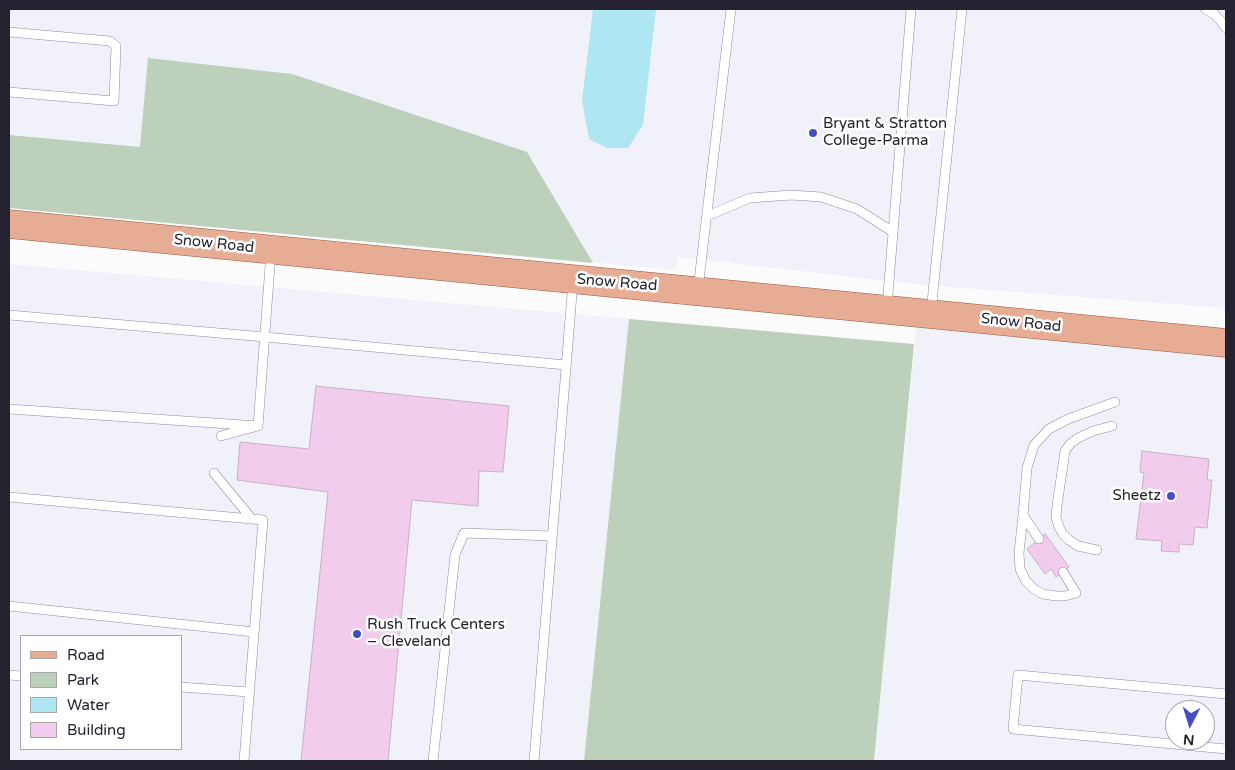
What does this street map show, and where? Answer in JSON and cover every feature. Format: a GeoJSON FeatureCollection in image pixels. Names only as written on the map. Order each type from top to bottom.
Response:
{"type":"FeatureCollection","features":[{"type":"Feature","properties":{"kind":"main road","name":"Snow Road"},"geometry":{"type":"LineString","coordinates":[[9,224],[1226,343]]}},
{"type":"Feature","properties":{"kind":"lane"},"geometry":{"type":"LineString","coordinates":[[698,291],[731,9]]}},
{"type":"Feature","properties":{"kind":"lane"},"geometry":{"type":"LineString","coordinates":[[886,310],[910,9]]}},
{"type":"Feature","properties":{"kind":"lane"},"geometry":{"type":"LineString","coordinates":[[931,314],[962,9]]}},
{"type":"Feature","properties":{"kind":"lane"},"geometry":{"type":"LineString","coordinates":[[1205,9],[1219,18],[1226,28]]}},
{"type":"Feature","properties":{"kind":"lane"},"geometry":{"type":"LineString","coordinates":[[9,32],[110,41],[116,46],[114,101],[9,92]]}},
{"type":"Feature","properties":{"kind":"lane"},"geometry":{"type":"LineString","coordinates":[[706,216],[750,198],[791,195],[821,197],[857,209],[893,232]]}},
{"type":"Feature","properties":{"kind":"lane"},"geometry":{"type":"LineString","coordinates":[[258,426],[272,250]]}},
{"type":"Feature","properties":{"kind":"lane"},"geometry":{"type":"LineString","coordinates":[[534,761],[574,279]]}},
{"type":"Feature","properties":{"kind":"lane"},"geometry":{"type":"LineString","coordinates":[[9,315],[566,365]]}},
{"type":"Feature","properties":{"kind":"lane"},"geometry":{"type":"LineString","coordinates":[[1062,572],[1076,593],[1065,596],[1043,594],[1026,581],[1020,569],[1019,553],[1027,468],[1034,445],[1049,429],[1068,419],[1115,402]]}},
{"type":"Feature","properties":{"kind":"lane"},"geometry":{"type":"LineString","coordinates":[[9,409],[258,426]]}},
{"type":"Feature","properties":{"kind":"lane"},"geometry":{"type":"LineString","coordinates":[[221,436],[258,426]]}},
{"type":"Feature","properties":{"kind":"lane"},"geometry":{"type":"LineString","coordinates":[[1097,550],[1078,546],[1063,534],[1056,518],[1057,506],[1065,451],[1078,438],[1093,431],[1112,426]]}},
{"type":"Feature","properties":{"kind":"lane"},"geometry":{"type":"LineString","coordinates":[[214,473],[251,518]]}},
{"type":"Feature","properties":{"kind":"lane"},"geometry":{"type":"LineString","coordinates":[[9,497],[263,520],[244,761]]}},
{"type":"Feature","properties":{"kind":"lane"},"geometry":{"type":"LineString","coordinates":[[1023,515],[1039,539]]}},
{"type":"Feature","properties":{"kind":"lane"},"geometry":{"type":"LineString","coordinates":[[433,761],[455,554],[464,533],[552,536]]}},
{"type":"Feature","properties":{"kind":"lane"},"geometry":{"type":"LineString","coordinates":[[9,606],[254,632]]}},
{"type":"Feature","properties":{"kind":"lane"},"geometry":{"type":"LineString","coordinates":[[1226,694],[1018,675],[1014,729],[1226,749]]}},
{"type":"Feature","properties":{"kind":"lane"},"geometry":{"type":"LineString","coordinates":[[182,687],[249,692]]}},
{"type":"Feature","properties":{"kind":"shaded area"},"geometry":{"type":"Polygon","coordinates":[[[9,9],[1226,9],[1226,308],[924,285],[678,257],[676,270],[9,208],[9,9]]]}},
{"type":"Feature","properties":{"kind":"shaded area"},"geometry":{"type":"Polygon","coordinates":[[[9,264],[629,319],[584,761],[9,761],[9,264]]]}},
{"type":"Feature","properties":{"kind":"shaded area"},"geometry":{"type":"Polygon","coordinates":[[[917,322],[1226,354],[1226,761],[874,761],[917,322]]]}},
{"type":"Feature","properties":{"kind":"green space"},"geometry":{"type":"Polygon","coordinates":[[[148,58],[292,74],[527,152],[593,263],[9,208],[9,135],[140,147],[148,58]]]}},
{"type":"Feature","properties":{"kind":"green space"},"geometry":{"type":"Polygon","coordinates":[[[629,319],[914,344],[874,761],[584,761],[629,319]]]}},
{"type":"Feature","properties":{"kind":"water"},"geometry":{"type":"Polygon","coordinates":[[[593,9],[656,9],[643,125],[628,148],[607,148],[589,139],[582,101],[593,9]]]}},
{"type":"Feature","properties":{"kind":"building","name":"Rush Truck Centers – Cleveland"},"geometry":{"type":"Polygon","coordinates":[[[316,386],[509,406],[503,472],[479,471],[478,506],[412,500],[388,761],[301,761],[328,492],[237,480],[240,442],[309,449],[316,386]]]}},
{"type":"Feature","properties":{"kind":"building"},"geometry":{"type":"Polygon","coordinates":[[[1142,451],[1209,459],[1207,480],[1212,480],[1207,528],[1195,527],[1193,545],[1179,544],[1179,552],[1161,551],[1162,541],[1136,539],[1144,473],[1140,472],[1142,451]]]}},
{"type":"Feature","properties":{"kind":"building"},"geometry":{"type":"Polygon","coordinates":[[[1045,534],[1069,567],[1056,577],[1051,569],[1045,574],[1027,549],[1045,534]]]}},
{"type":"Feature","properties":{"kind":"place","name":"Bryant & Stratton College-Parma"},"geometry":{"type":"Point","coordinates":[813,133]}},
{"type":"Feature","properties":{"kind":"place","name":"Sheetz"},"geometry":{"type":"Point","coordinates":[1171,496]}},
{"type":"Feature","properties":{"kind":"place","name":"Rush Truck Centers – Cleveland"},"geometry":{"type":"Point","coordinates":[357,634]}}]}
